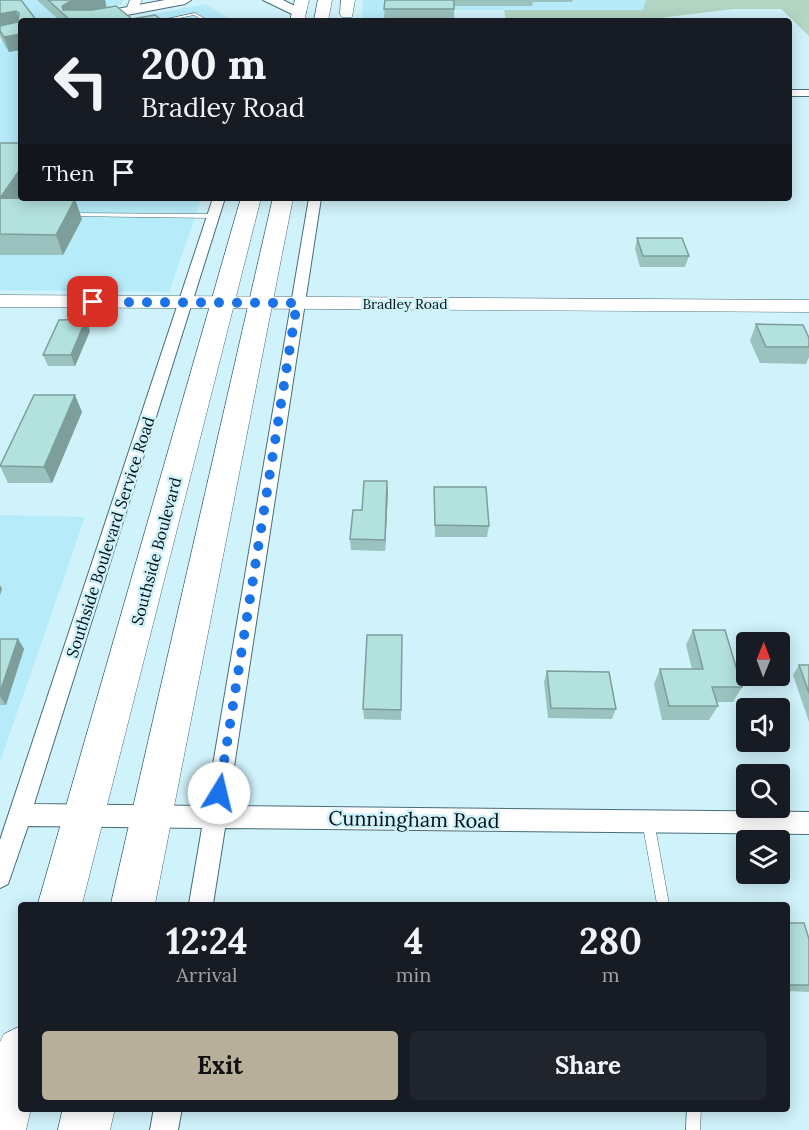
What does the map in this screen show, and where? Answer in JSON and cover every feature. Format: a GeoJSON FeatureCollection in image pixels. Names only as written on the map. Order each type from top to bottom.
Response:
{"type":"FeatureCollection","features":[{"type":"Feature","properties":{"kind":"highway"},"geometry":{"type":"LineString","coordinates":[[323,12],[335,0]]}},
{"type":"Feature","properties":{"kind":"highway"},"geometry":{"type":"LineString","coordinates":[[273,1],[279,9],[277,18]]}},
{"type":"Feature","properties":{"kind":"highway","name":"Southside Boulevard"},"geometry":{"type":"LineString","coordinates":[[61,902],[85,814],[205,302],[250,201]]}},
{"type":"Feature","properties":{"kind":"highway"},"geometry":{"type":"LineString","coordinates":[[133,902],[283,201]]}},
{"type":"Feature","properties":{"kind":"highway"},"geometry":{"type":"LineString","coordinates":[[0,1129],[18,1062]]}},
{"type":"Feature","properties":{"kind":"highway"},"geometry":{"type":"LineString","coordinates":[[84,1130],[88,1112]]}},
{"type":"Feature","properties":{"kind":"main road"},"geometry":{"type":"LineString","coordinates":[[85,18],[134,5],[185,0]]}},
{"type":"Feature","properties":{"kind":"main road"},"geometry":{"type":"LineString","coordinates":[[273,1],[299,11]]}},
{"type":"Feature","properties":{"kind":"street"},"geometry":{"type":"LineString","coordinates":[[792,93],[809,93]]}},
{"type":"Feature","properties":{"kind":"street","name":"Southside Boulevard Service Road"},"geometry":{"type":"LineString","coordinates":[[0,876],[205,302],[213,216],[218,201]]}},
{"type":"Feature","properties":{"kind":"street"},"geometry":{"type":"LineString","coordinates":[[201,902],[314,201]]}},
{"type":"Feature","properties":{"kind":"street","name":"Bradley Road"},"geometry":{"type":"LineString","coordinates":[[0,301],[809,306]]}},
{"type":"Feature","properties":{"kind":"street","name":"Cunningham Road"},"geometry":{"type":"LineString","coordinates":[[20,815],[809,823]]}},
{"type":"Feature","properties":{"kind":"street"},"geometry":{"type":"LineString","coordinates":[[164,1130],[167,1112]]}},
{"type":"Feature","properties":{"kind":"lane"},"geometry":{"type":"LineString","coordinates":[[178,18],[195,14],[202,18]]}},
{"type":"Feature","properties":{"kind":"lane"},"geometry":{"type":"LineString","coordinates":[[108,215],[115,201]]}},
{"type":"Feature","properties":{"kind":"lane"},"geometry":{"type":"LineString","coordinates":[[63,215],[213,216]]}},
{"type":"Feature","properties":{"kind":"lane"},"geometry":{"type":"LineString","coordinates":[[648,821],[663,902]]}},
{"type":"Feature","properties":{"kind":"lane"},"geometry":{"type":"LineString","coordinates":[[693,1130],[694,1112]]}},
{"type":"Feature","properties":{"kind":"shaded area"},"geometry":{"type":"Polygon","coordinates":[[[0,0],[123,0],[121,5],[50,18],[18,18],[0,0]]]}},
{"type":"Feature","properties":{"kind":"shaded area"},"geometry":{"type":"Polygon","coordinates":[[[363,0],[646,0],[644,10],[454,10],[455,18],[362,18],[363,0]]]}},
{"type":"Feature","properties":{"kind":"shaded area"},"geometry":{"type":"Polygon","coordinates":[[[206,4],[228,18],[133,18],[206,4]]]}},
{"type":"Feature","properties":{"kind":"shaded area"},"geometry":{"type":"Polygon","coordinates":[[[18,40],[18,201],[201,201],[169,292],[0,290],[0,43],[18,40]]]}},
{"type":"Feature","properties":{"kind":"shaded area"},"geometry":{"type":"Polygon","coordinates":[[[0,515],[85,517],[0,762],[0,515]]]}},
{"type":"Feature","properties":{"kind":"green space"},"geometry":{"type":"Polygon","coordinates":[[[646,0],[809,0],[809,36],[781,9],[733,9],[660,18],[505,18],[504,10],[643,10],[646,0]]]}},
{"type":"Feature","properties":{"kind":"building"},"geometry":{"type":"Polygon","coordinates":[[[0,0],[21,0],[35,18],[18,18],[19,13],[16,11],[0,14],[0,0]]]}},
{"type":"Feature","properties":{"kind":"building"},"geometry":{"type":"Polygon","coordinates":[[[48,0],[79,0],[62,6],[63,10],[92,10],[116,6],[131,18],[68,18],[48,0]]]}},
{"type":"Feature","properties":{"kind":"building"},"geometry":{"type":"Polygon","coordinates":[[[385,0],[454,0],[454,9],[384,9],[385,0]]]}},
{"type":"Feature","properties":{"kind":"building"},"geometry":{"type":"Polygon","coordinates":[[[155,15],[159,18],[138,18],[155,15]]]}},
{"type":"Feature","properties":{"kind":"building"},"geometry":{"type":"Polygon","coordinates":[[[18,22],[18,35],[4,37],[0,26],[18,22]]]}},
{"type":"Feature","properties":{"kind":"building"},"geometry":{"type":"Polygon","coordinates":[[[0,143],[18,143],[18,172],[0,198],[0,143]]]}},
{"type":"Feature","properties":{"kind":"building"},"geometry":{"type":"Polygon","coordinates":[[[0,198],[18,198],[18,201],[74,201],[56,235],[0,234],[0,198]]]}},
{"type":"Feature","properties":{"kind":"building"},"geometry":{"type":"Polygon","coordinates":[[[637,238],[682,238],[689,256],[643,256],[637,238]]]}},
{"type":"Feature","properties":{"kind":"building"},"geometry":{"type":"Polygon","coordinates":[[[86,319],[71,355],[43,355],[59,320],[86,319]]]}},
{"type":"Feature","properties":{"kind":"building"},"geometry":{"type":"Polygon","coordinates":[[[756,324],[803,325],[809,338],[809,347],[766,347],[756,324]]]}},
{"type":"Feature","properties":{"kind":"building"},"geometry":{"type":"Polygon","coordinates":[[[34,395],[75,395],[44,467],[0,466],[34,395]]]}},
{"type":"Feature","properties":{"kind":"building"},"geometry":{"type":"Polygon","coordinates":[[[364,481],[387,481],[385,540],[350,539],[353,510],[362,510],[364,481]]]}},
{"type":"Feature","properties":{"kind":"building"},"geometry":{"type":"Polygon","coordinates":[[[434,487],[486,487],[489,526],[435,525],[434,487]]]}},
{"type":"Feature","properties":{"kind":"building"},"geometry":{"type":"Polygon","coordinates":[[[693,630],[725,630],[736,667],[736,686],[742,687],[712,687],[718,706],[669,706],[660,669],[703,669],[693,630]]]}},
{"type":"Feature","properties":{"kind":"building"},"geometry":{"type":"Polygon","coordinates":[[[367,635],[402,635],[401,710],[363,709],[367,635]]]}},
{"type":"Feature","properties":{"kind":"building"},"geometry":{"type":"Polygon","coordinates":[[[0,639],[18,639],[0,692],[0,639]]]}},
{"type":"Feature","properties":{"kind":"building"},"geometry":{"type":"Polygon","coordinates":[[[799,665],[809,665],[809,693],[799,665]]]}},
{"type":"Feature","properties":{"kind":"building"},"geometry":{"type":"Polygon","coordinates":[[[547,671],[609,672],[616,709],[551,708],[547,671]]]}},
{"type":"Feature","properties":{"kind":"building"},"geometry":{"type":"Polygon","coordinates":[[[790,923],[804,923],[809,939],[809,985],[790,985],[790,923]]]}},
{"type":"Feature","properties":{"kind":"route"},"geometry":{"type":"LineString","coordinates":[[93,302],[297,303],[219,793]]}}]}
